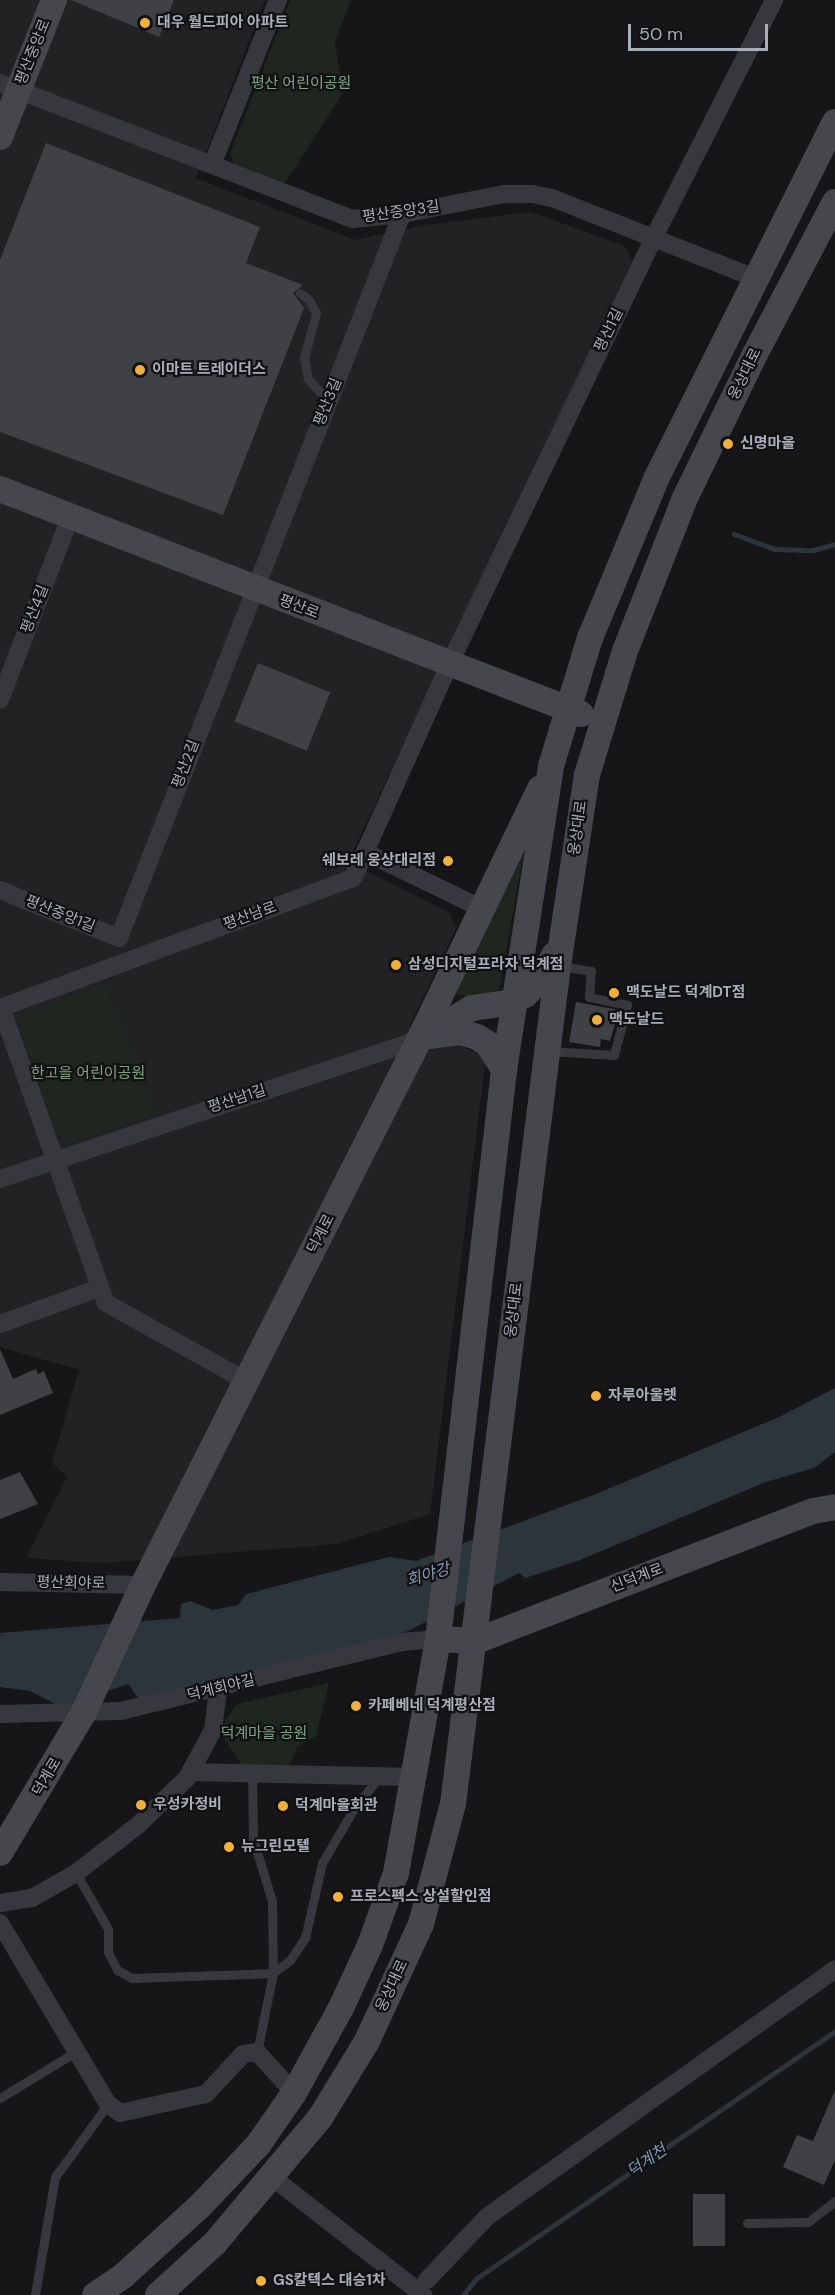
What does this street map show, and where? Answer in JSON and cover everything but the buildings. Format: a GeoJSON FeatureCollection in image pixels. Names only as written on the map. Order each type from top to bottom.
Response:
{"type":"FeatureCollection","features":[{"type":"Feature","properties":{"kind":"main road","name":"평산중앙로"},"geometry":{"type":"LineString","coordinates":[[0,137],[9,87],[54,0]]}},
{"type":"Feature","properties":{"kind":"main road"},"geometry":{"type":"LineString","coordinates":[[95,2295],[123,2276],[201,2205],[258,2145],[294,2093],[370,1946],[396,1873],[439,1630],[504,1070],[551,766],[566,709],[590,638],[657,477],[835,122]]}},
{"type":"Feature","properties":{"kind":"main road","name":"웅상대로"},"geometry":{"type":"LineString","coordinates":[[163,2294],[215,2243],[320,2118],[367,2041],[421,1924],[453,1804],[476,1641],[491,1502],[562,936],[581,804],[600,721],[685,498],[754,356],[835,202]]}},
{"type":"Feature","properties":{"kind":"main road","name":"평산로"},"geometry":{"type":"LineString","coordinates":[[0,489],[253,590],[600,721]]}},
{"type":"Feature","properties":{"kind":"main road","name":"덕계로"},"geometry":{"type":"LineString","coordinates":[[0,1853],[87,1706],[140,1591],[419,1040],[551,766]]}},
{"type":"Feature","properties":{"kind":"main road"},"geometry":{"type":"LineString","coordinates":[[419,1040],[472,1008],[513,1001],[532,991],[543,977],[562,936]]}},
{"type":"Feature","properties":{"kind":"main road"},"geometry":{"type":"LineString","coordinates":[[419,1040],[442,1032],[460,1032],[477,1037],[488,1044],[504,1070]]}},
{"type":"Feature","properties":{"kind":"main road","name":"신덕계로"},"geometry":{"type":"LineString","coordinates":[[439,1630],[476,1641],[813,1511],[835,1507]]}},
{"type":"Feature","properties":{"kind":"street"},"geometry":{"type":"LineString","coordinates":[[212,165],[278,0]]}},
{"type":"Feature","properties":{"kind":"street","name":"평산1길"},"geometry":{"type":"LineString","coordinates":[[365,852],[450,663],[654,237],[774,0]]}},
{"type":"Feature","properties":{"kind":"street","name":"평산중앙3길"},"geometry":{"type":"LineString","coordinates":[[9,87],[353,219],[402,214],[504,194],[532,194],[654,237],[755,278]]}},
{"type":"Feature","properties":{"kind":"street","name":"평산3길"},"geometry":{"type":"LineString","coordinates":[[253,590],[402,214]]}},
{"type":"Feature","properties":{"kind":"street","name":"평산4길"},"geometry":{"type":"LineString","coordinates":[[0,700],[70,518]]}},
{"type":"Feature","properties":{"kind":"street","name":"평산2길"},"geometry":{"type":"LineString","coordinates":[[119,938],[253,590]]}},
{"type":"Feature","properties":{"kind":"street"},"geometry":{"type":"LineString","coordinates":[[365,852],[481,908]]}},
{"type":"Feature","properties":{"kind":"street","name":"평산남로"},"geometry":{"type":"LineString","coordinates":[[1,1008],[353,878],[365,852]]}},
{"type":"Feature","properties":{"kind":"street","name":"평산중앙1길"},"geometry":{"type":"LineString","coordinates":[[0,890],[119,938]]}},
{"type":"Feature","properties":{"kind":"street"},"geometry":{"type":"LineString","coordinates":[[119,938],[128,961]]}},
{"type":"Feature","properties":{"kind":"street"},"geometry":{"type":"LineString","coordinates":[[1,1008],[106,1303],[246,1381]]}},
{"type":"Feature","properties":{"kind":"street","name":"평산남1길"},"geometry":{"type":"LineString","coordinates":[[0,1179],[54,1159],[419,1040]]}},
{"type":"Feature","properties":{"kind":"street"},"geometry":{"type":"LineString","coordinates":[[0,1324],[99,1288]]}},
{"type":"Feature","properties":{"kind":"street","name":"평산회야로"},"geometry":{"type":"LineString","coordinates":[[0,1582],[140,1591]]}},
{"type":"Feature","properties":{"kind":"street","name":"덕계회야길"},"geometry":{"type":"LineString","coordinates":[[0,1714],[87,1706],[121,1711],[218,1689],[402,1642],[439,1630]]}},
{"type":"Feature","properties":{"kind":"street"},"geometry":{"type":"LineString","coordinates":[[0,1903],[32,1898],[76,1873],[138,1825],[191,1772],[213,1730],[218,1689]]}},
{"type":"Feature","properties":{"kind":"street"},"geometry":{"type":"LineString","coordinates":[[191,1772],[413,1777]]}},
{"type":"Feature","properties":{"kind":"street"},"geometry":{"type":"LineString","coordinates":[[0,1923],[108,2104],[120,2113],[206,2094],[243,2054],[257,2052],[294,2093]]}},
{"type":"Feature","properties":{"kind":"street"},"geometry":{"type":"LineString","coordinates":[[272,2177],[404,2279],[425,2288],[488,2216],[835,1969]]}},
{"type":"Feature","properties":{"kind":"lane"},"geometry":{"type":"LineString","coordinates":[[300,293],[309,300],[316,313],[304,358],[306,374],[312,386],[330,396]]}},
{"type":"Feature","properties":{"kind":"lane"},"geometry":{"type":"LineString","coordinates":[[548,1051],[614,1055],[627,1005],[589,997],[591,970],[558,966]]}},
{"type":"Feature","properties":{"kind":"lane"},"geometry":{"type":"LineString","coordinates":[[252,1773],[253,1839],[272,1901],[273,1972],[257,2052]]}},
{"type":"Feature","properties":{"kind":"lane"},"geometry":{"type":"LineString","coordinates":[[76,1873],[108,1929],[108,1953],[117,1970],[132,1978],[273,1972],[290,1960],[305,1938],[322,1863],[356,1805],[380,1776]]}},
{"type":"Feature","properties":{"kind":"lane"},"geometry":{"type":"LineString","coordinates":[[0,2098],[77,2051]]}},
{"type":"Feature","properties":{"kind":"lane"},"geometry":{"type":"LineString","coordinates":[[35,2295],[55,2177],[108,2104]]}},
{"type":"Feature","properties":{"kind":"lane"},"geometry":{"type":"LineString","coordinates":[[747,2223],[808,2222],[835,2201]]}},
{"type":"Feature","properties":{"kind":"shaded area"},"geometry":{"type":"Polygon","coordinates":[[[0,0],[265,0],[196,178],[355,240],[424,225],[531,212],[625,246],[632,261],[348,862],[450,913],[456,929],[410,1025],[480,1054],[485,1064],[430,1514],[337,1544],[104,1563],[26,1558],[67,1477],[52,1463],[79,1370],[0,1347],[0,0]]]}},
{"type":"Feature","properties":{"kind":"green space","name":"평산 어린이공원"},"geometry":{"type":"Polygon","coordinates":[[[290,0],[351,0],[335,42],[343,93],[285,183],[235,165],[230,154],[290,0]]]}},
{"type":"Feature","properties":{"kind":"green space"},"geometry":{"type":"Polygon","coordinates":[[[527,833],[499,992],[471,998],[449,992],[527,833]]]}},
{"type":"Feature","properties":{"kind":"green space","name":"한고을 어린이공원"},"geometry":{"type":"Polygon","coordinates":[[[107,984],[155,1113],[72,1144],[57,1134],[20,1030],[21,1016],[107,984]]]}},
{"type":"Feature","properties":{"kind":"green space","name":"덕계마을 공원"},"geometry":{"type":"Polygon","coordinates":[[[329,1683],[316,1736],[297,1747],[284,1779],[249,1777],[219,1730],[237,1704],[329,1683]]]}},
{"type":"Feature","properties":{"kind":"water","name":"회야강"},"geometry":{"type":"Polygon","coordinates":[[[835,1388],[835,1452],[814,1468],[766,1482],[580,1560],[525,1578],[519,1573],[408,1631],[140,1700],[128,1684],[61,1707],[30,1691],[0,1687],[0,1633],[180,1618],[181,1604],[190,1601],[213,1610],[238,1605],[246,1594],[389,1557],[416,1561],[596,1494],[779,1417],[835,1388]]]}},
{"type":"Feature","properties":{"kind":"waterway"},"geometry":{"type":"LineString","coordinates":[[734,534],[775,549],[813,550],[835,544]]}},
{"type":"Feature","properties":{"kind":"waterway","name":"덕계천"},"geometry":{"type":"LineString","coordinates":[[463,2295],[477,2278],[835,2031]]}},
{"type":"Feature","properties":{"kind":"place","name":"대우 월드피아 아파트"},"geometry":{"type":"Point","coordinates":[145,23]}},
{"type":"Feature","properties":{"kind":"place","name":"이마트 트레이더스"},"geometry":{"type":"Point","coordinates":[140,370]}},
{"type":"Feature","properties":{"kind":"place","name":"신명마을"},"geometry":{"type":"Point","coordinates":[728,444]}},
{"type":"Feature","properties":{"kind":"place","name":"쉐보레 웅상대리점"},"geometry":{"type":"Point","coordinates":[448,861]}},
{"type":"Feature","properties":{"kind":"place","name":"삼성디지털프라자 덕계점"},"geometry":{"type":"Point","coordinates":[396,965]}},
{"type":"Feature","properties":{"kind":"place","name":"맥도날드 덕계DT점"},"geometry":{"type":"Point","coordinates":[614,993]}},
{"type":"Feature","properties":{"kind":"place","name":"맥도날드"},"geometry":{"type":"Point","coordinates":[597,1020]}},
{"type":"Feature","properties":{"kind":"place","name":"자루아울렛"},"geometry":{"type":"Point","coordinates":[596,1396]}},
{"type":"Feature","properties":{"kind":"place","name":"카페베네 덕계평산점"},"geometry":{"type":"Point","coordinates":[356,1706]}},
{"type":"Feature","properties":{"kind":"place","name":"우성카정비"},"geometry":{"type":"Point","coordinates":[141,1805]}},
{"type":"Feature","properties":{"kind":"place","name":"덕계마을회관"},"geometry":{"type":"Point","coordinates":[283,1806]}},
{"type":"Feature","properties":{"kind":"place","name":"뉴그린모텔"},"geometry":{"type":"Point","coordinates":[229,1847]}},
{"type":"Feature","properties":{"kind":"place","name":"프로스펙스 상설할인점"},"geometry":{"type":"Point","coordinates":[338,1897]}},
{"type":"Feature","properties":{"kind":"place","name":"GS칼텍스 대승1차"},"geometry":{"type":"Point","coordinates":[261,2281]}}]}
